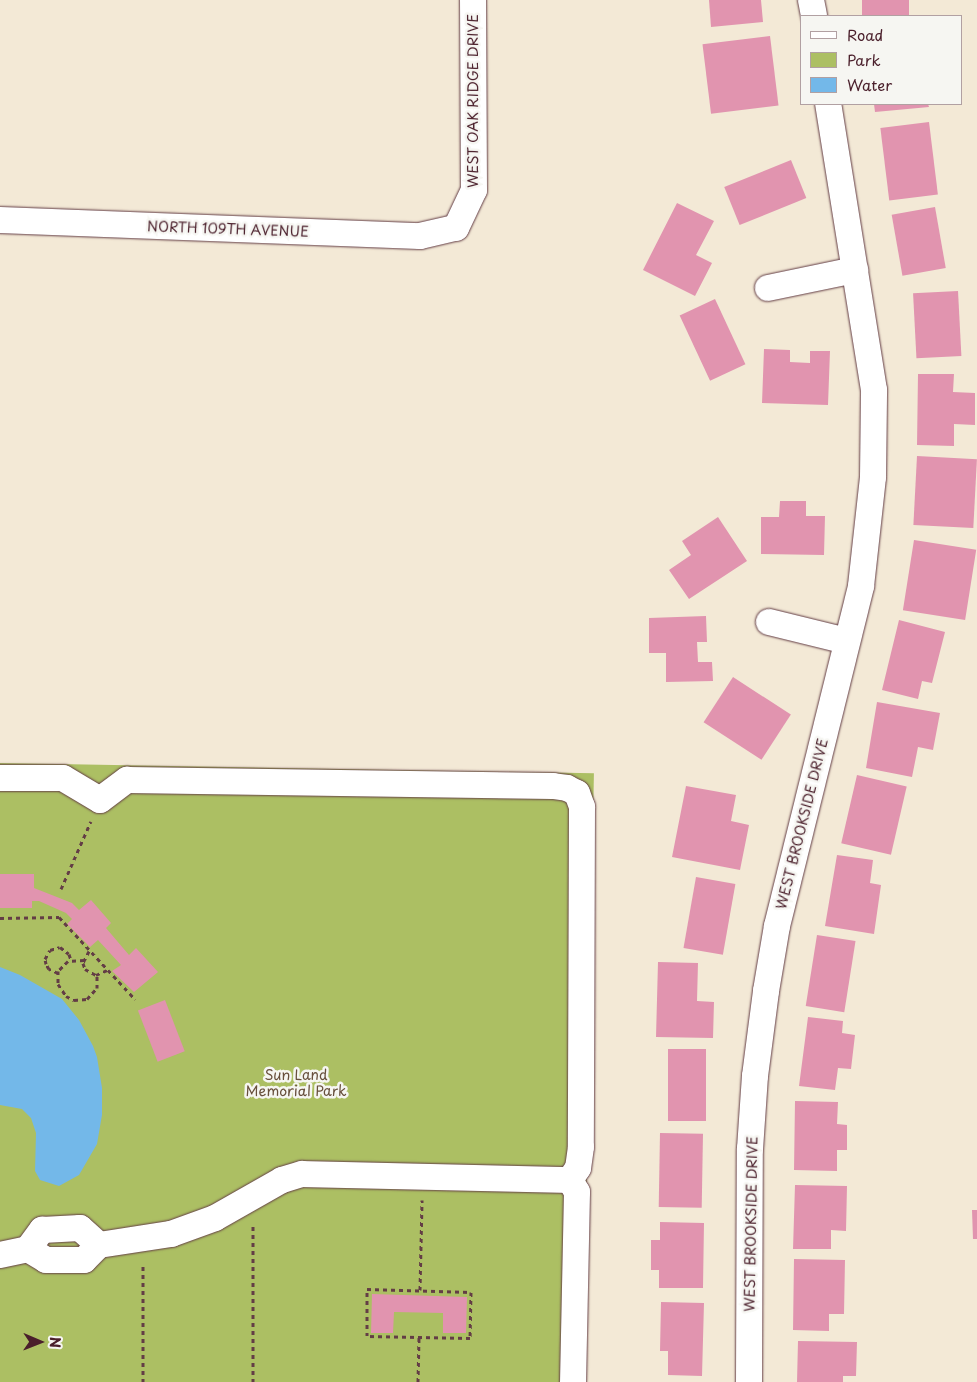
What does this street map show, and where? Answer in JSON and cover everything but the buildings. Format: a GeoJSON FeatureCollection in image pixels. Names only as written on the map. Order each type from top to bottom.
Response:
{"type":"FeatureCollection","features":[{"type":"Feature","properties":{"kind":"street","name":"WEST OAK RIDGE DRIVE"},"geometry":{"type":"LineString","coordinates":[[456,228],[474,190],[473,0]]}},
{"type":"Feature","properties":{"kind":"street"},"geometry":{"type":"LineString","coordinates":[[811,0],[814,15]]}},
{"type":"Feature","properties":{"kind":"street","name":"WEST BROOKSIDE DRIVE"},"geometry":{"type":"LineString","coordinates":[[749,1382],[750,1148],[766,991],[777,926],[861,586],[873,477],[874,390],[828,105]]}},
{"type":"Feature","properties":{"kind":"street","name":"NORTH 109TH AVENUE"},"geometry":{"type":"LineString","coordinates":[[0,220],[420,236],[456,228]]}},
{"type":"Feature","properties":{"kind":"street"},"geometry":{"type":"LineString","coordinates":[[768,288],[855,270]]}},
{"type":"Feature","properties":{"kind":"street"},"geometry":{"type":"LineString","coordinates":[[769,622],[847,641]]}},
{"type":"Feature","properties":{"kind":"street"},"geometry":{"type":"LineString","coordinates":[[0,778],[63,778],[100,800],[127,780],[552,786],[567,788],[577,793],[582,807],[581,1147],[578,1168],[570,1180]]}},
{"type":"Feature","properties":{"kind":"street"},"geometry":{"type":"LineString","coordinates":[[0,1255],[28,1249],[42,1230],[80,1228],[99,1244],[143,1240],[171,1234],[216,1218],[282,1180],[302,1174],[570,1180]]}},
{"type":"Feature","properties":{"kind":"street"},"geometry":{"type":"LineString","coordinates":[[570,1180],[577,1192],[573,1382]]}},
{"type":"Feature","properties":{"kind":"path"},"geometry":{"type":"LineString","coordinates":[[61,889],[100,800]]}},
{"type":"Feature","properties":{"kind":"path"},"geometry":{"type":"LineString","coordinates":[[0,918],[59,917],[135,999]]}},
{"type":"Feature","properties":{"kind":"path"},"geometry":{"type":"LineString","coordinates":[[58,973],[48,969],[46,964],[45,959],[50,950],[60,947],[69,954],[71,960]]}},
{"type":"Feature","properties":{"kind":"path"},"geometry":{"type":"LineString","coordinates":[[89,951],[84,960],[84,969],[98,975],[107,970]]}},
{"type":"Feature","properties":{"kind":"path"},"geometry":{"type":"LineString","coordinates":[[84,960],[71,960],[62,965],[58,973],[58,984],[66,996],[74,1000],[88,1000],[97,988],[98,975]]}},
{"type":"Feature","properties":{"kind":"path"},"geometry":{"type":"LineString","coordinates":[[420,1290],[423,1176]]}},
{"type":"Feature","properties":{"kind":"path"},"geometry":{"type":"LineString","coordinates":[[250,1198],[254,1225],[253,1382]]}},
{"type":"Feature","properties":{"kind":"path"},"geometry":{"type":"LineString","coordinates":[[143,1240],[143,1382]]}},
{"type":"Feature","properties":{"kind":"path"},"geometry":{"type":"LineString","coordinates":[[368,1289],[471,1292],[470,1338],[419,1337],[367,1336],[368,1289]]}},
{"type":"Feature","properties":{"kind":"path"},"geometry":{"type":"LineString","coordinates":[[418,1382],[419,1337]]}},
{"type":"Feature","properties":{"kind":"green space","name":"Sun Land Memorial Park"},"geometry":{"type":"Polygon","coordinates":[[[0,763],[594,773],[583,1382],[0,1382],[0,763]]]}},
{"type":"Feature","properties":{"kind":"water"},"geometry":{"type":"Polygon","coordinates":[[[0,967],[20,975],[62,999],[79,1020],[97,1057],[102,1088],[102,1115],[97,1144],[79,1175],[59,1186],[40,1180],[35,1171],[36,1133],[31,1118],[22,1109],[0,1105],[0,967]]]}}]}
